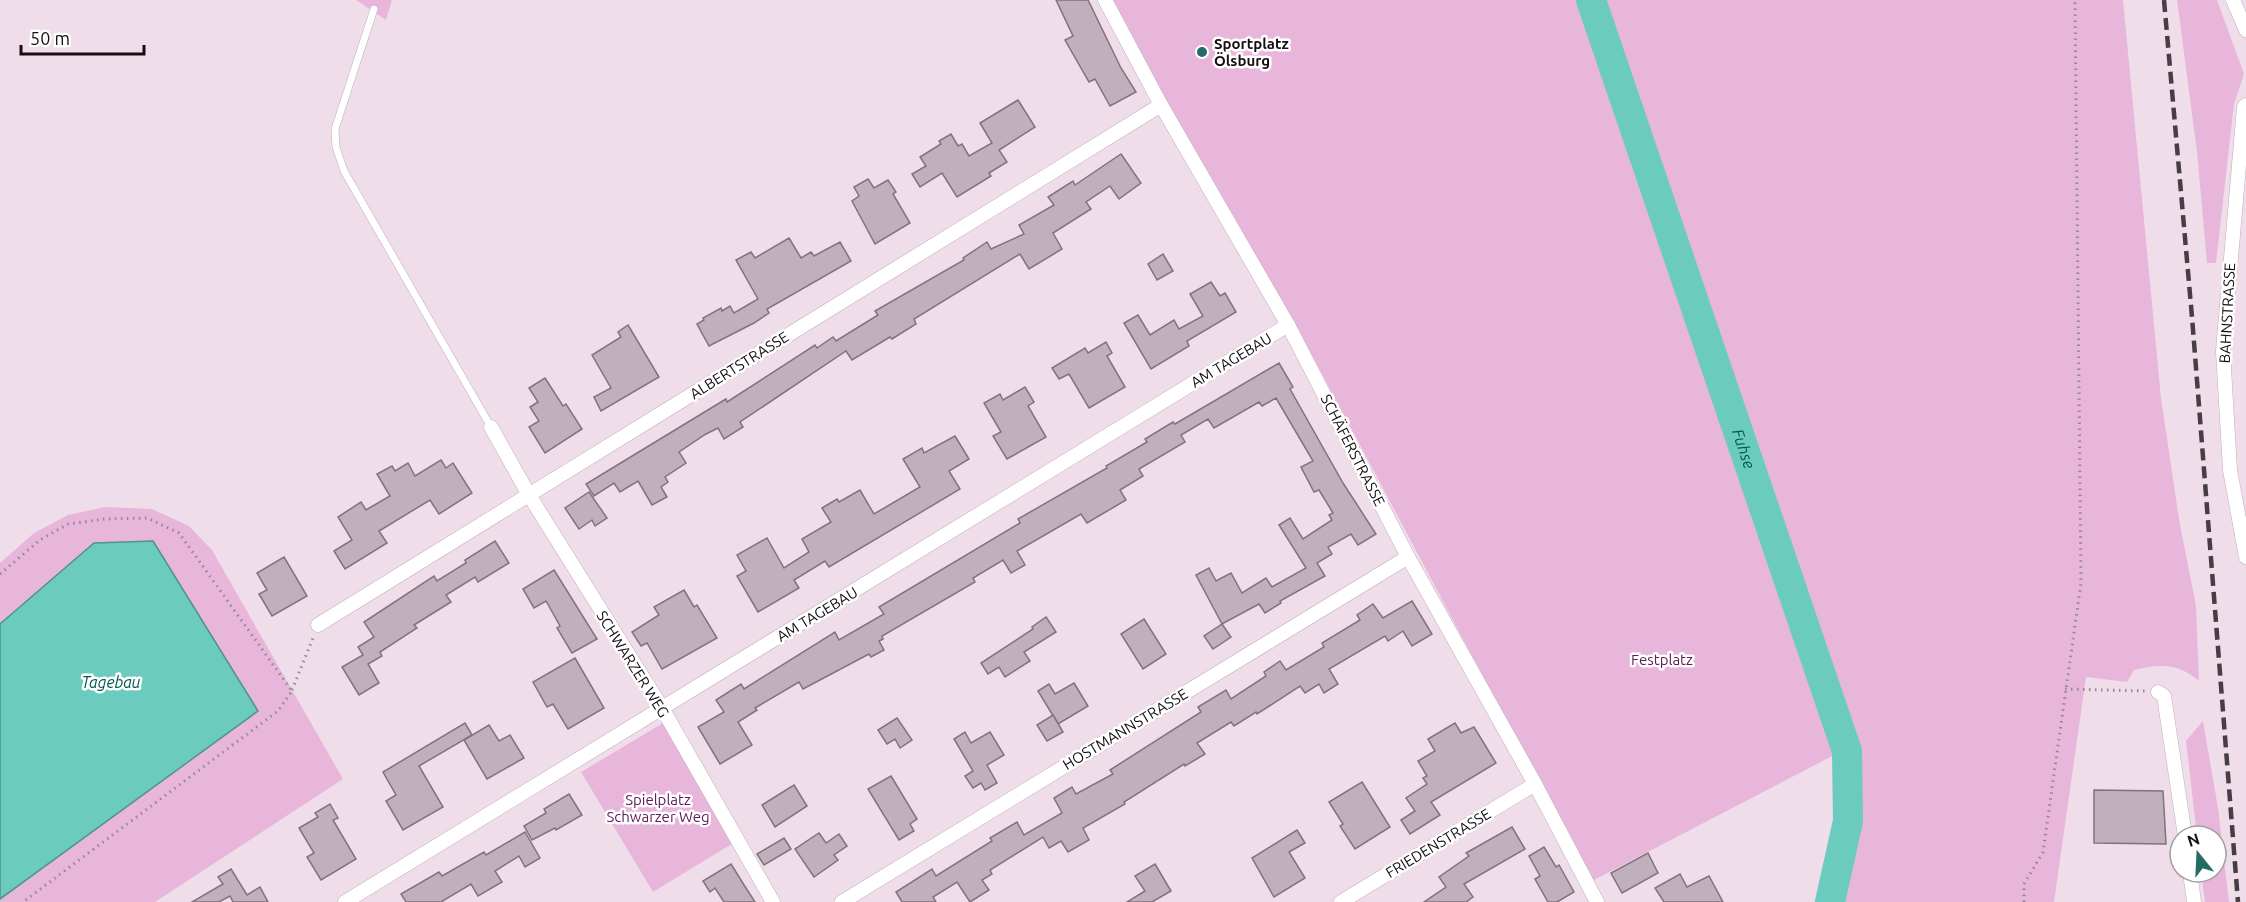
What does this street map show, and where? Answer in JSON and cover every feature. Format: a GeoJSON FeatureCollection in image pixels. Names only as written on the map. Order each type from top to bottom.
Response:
{"type":"FeatureCollection","features":[{"type":"Feature","properties":{"kind":"street","name":"SCHÄFERSTRASSE"},"geometry":{"type":"LineString","coordinates":[[1105,0],[1161,105],[1288,325],[1408,557],[1535,784],[1597,902]]}},
{"type":"Feature","properties":{"kind":"street"},"geometry":{"type":"LineString","coordinates":[[2233,0],[2246,30]]}},
{"type":"Feature","properties":{"kind":"street","name":"ALBERTSTRASSE"},"geometry":{"type":"LineString","coordinates":[[318,625],[1161,105]]}},
{"type":"Feature","properties":{"kind":"street","name":"BAHNSTRASSE"},"geometry":{"type":"LineString","coordinates":[[2246,105],[2244,107],[2223,351],[2230,470],[2246,557]]}},
{"type":"Feature","properties":{"kind":"street","name":"AM TAGEBAU"},"geometry":{"type":"LineString","coordinates":[[345,902],[1288,325]]}},
{"type":"Feature","properties":{"kind":"street","name":"SCHWARZER WEG"},"geometry":{"type":"LineString","coordinates":[[491,427],[529,495],[662,708],[773,902]]}},
{"type":"Feature","properties":{"kind":"street","name":"HOSTMANNSTRASSE"},"geometry":{"type":"LineString","coordinates":[[842,902],[1408,557]]}},
{"type":"Feature","properties":{"kind":"street"},"geometry":{"type":"LineString","coordinates":[[2158,692],[2164,696],[2182,824]]}},
{"type":"Feature","properties":{"kind":"street","name":"FRIEDENSTRASSE"},"geometry":{"type":"LineString","coordinates":[[1341,902],[1535,784]]}},
{"type":"Feature","properties":{"kind":"street"},"geometry":{"type":"LineString","coordinates":[[2192,884],[2194,902]]}},
{"type":"Feature","properties":{"kind":"lane"},"geometry":{"type":"LineString","coordinates":[[374,9],[335,129],[336,147],[344,171],[491,427]]}},
{"type":"Feature","properties":{"kind":"path"},"geometry":{"type":"LineString","coordinates":[[2024,902],[2024,884],[2027,876],[2043,852],[2081,583],[2074,0]]}},
{"type":"Feature","properties":{"kind":"path"},"geometry":{"type":"LineString","coordinates":[[0,574],[40,540],[68,524],[105,519],[147,518],[180,533],[292,691]]}},
{"type":"Feature","properties":{"kind":"path"},"geometry":{"type":"LineString","coordinates":[[22,902],[278,711],[292,691],[318,625]]}},
{"type":"Feature","properties":{"kind":"path"},"geometry":{"type":"LineString","coordinates":[[2065,689],[2158,692]]}},
{"type":"Feature","properties":{"kind":"green space"},"geometry":{"type":"Polygon","coordinates":[[[356,0],[392,0],[386,20],[356,0]]]}},
{"type":"Feature","properties":{"kind":"green space","name":"Festplatz"},"geometry":{"type":"Polygon","coordinates":[[[1111,0],[2123,0],[2161,398],[2179,519],[2196,606],[2199,681],[2183,671],[2168,666],[2134,670],[2127,682],[2086,677],[2054,902],[1823,902],[1841,817],[1840,752],[1594,880],[1294,321],[1165,104],[1111,0]]]}},
{"type":"Feature","properties":{"kind":"green space"},"geometry":{"type":"Polygon","coordinates":[[[2177,0],[2217,0],[2244,74],[2234,104],[2216,263],[2207,263],[2197,152],[2177,0]]]}},
{"type":"Feature","properties":{"kind":"green space"},"geometry":{"type":"Polygon","coordinates":[[[105,507],[152,509],[189,526],[212,550],[343,779],[155,902],[0,902],[0,899],[257,711],[94,543],[0,624],[0,563],[34,533],[68,515],[105,507]]]}},
{"type":"Feature","properties":{"kind":"green space"},"geometry":{"type":"Polygon","coordinates":[[[2203,721],[2220,824],[2196,824],[2186,741],[2203,721]]]}},
{"type":"Feature","properties":{"kind":"green space","name":"Spielplatz Schwarzer Weg"},"geometry":{"type":"Polygon","coordinates":[[[663,723],[735,842],[653,892],[581,772],[663,723]]]}},
{"type":"Feature","properties":{"kind":"green space"},"geometry":{"type":"Polygon","coordinates":[[[2203,884],[2227,884],[2229,902],[2205,902],[2203,884]]]}},
{"type":"Feature","properties":{"kind":"water","name":"Tagebau"},"geometry":{"type":"Polygon","coordinates":[[[153,541],[258,711],[0,899],[0,624],[94,543],[153,541]]]}},
{"type":"Feature","properties":{"kind":"building"},"geometry":{"type":"Polygon","coordinates":[[[1056,0],[1088,0],[1121,68],[1136,92],[1110,106],[1095,79],[1089,82],[1065,40],[1073,36],[1056,0]]]}},
{"type":"Feature","properties":{"kind":"building"},"geometry":{"type":"Polygon","coordinates":[[[1018,100],[1035,127],[999,150],[1007,162],[989,173],[991,176],[957,197],[942,173],[920,187],[912,174],[926,166],[920,157],[941,144],[939,141],[951,134],[958,146],[962,144],[969,156],[992,143],[980,123],[1018,100]]]}},
{"type":"Feature","properties":{"kind":"building"},"geometry":{"type":"Polygon","coordinates":[[[1121,154],[1141,183],[1119,199],[1110,186],[1086,202],[1091,209],[1053,233],[1062,249],[1029,269],[1020,254],[914,319],[916,324],[892,339],[890,337],[852,360],[846,351],[740,422],[743,427],[724,439],[718,428],[706,434],[679,452],[686,463],[665,477],[668,482],[661,487],[667,497],[652,505],[638,481],[620,492],[614,483],[594,496],[586,484],[726,399],[727,402],[815,345],[817,348],[833,337],[836,341],[878,315],[875,311],[964,260],[963,258],[987,242],[991,249],[1024,234],[1019,225],[1054,205],[1048,197],[1073,181],[1075,185],[1121,154]]]}},
{"type":"Feature","properties":{"kind":"building"},"geometry":{"type":"Polygon","coordinates":[[[868,179],[874,188],[888,180],[896,192],[893,194],[910,223],[875,244],[852,201],[859,196],[854,187],[868,179]]]}},
{"type":"Feature","properties":{"kind":"building"},"geometry":{"type":"Polygon","coordinates":[[[789,238],[801,258],[811,252],[814,256],[840,242],[851,261],[767,309],[769,313],[754,323],[709,346],[697,324],[704,320],[703,318],[721,308],[722,311],[730,306],[734,313],[758,299],[736,260],[751,252],[755,258],[789,238]]]}},
{"type":"Feature","properties":{"kind":"building"},"geometry":{"type":"Polygon","coordinates":[[[1163,254],[1173,271],[1157,280],[1148,264],[1163,254]]]}},
{"type":"Feature","properties":{"kind":"building"},"geometry":{"type":"Polygon","coordinates":[[[1211,282],[1220,296],[1225,293],[1236,312],[1187,341],[1189,346],[1151,369],[1124,323],[1138,315],[1150,335],[1174,320],[1179,329],[1203,316],[1190,294],[1211,282]]]}},
{"type":"Feature","properties":{"kind":"building"},"geometry":{"type":"Polygon","coordinates":[[[628,325],[659,377],[601,411],[594,397],[611,388],[592,355],[621,337],[618,332],[628,325]]]}},
{"type":"Feature","properties":{"kind":"building"},"geometry":{"type":"Polygon","coordinates":[[[1106,342],[1112,353],[1107,356],[1125,387],[1089,408],[1069,374],[1059,379],[1052,368],[1085,348],[1088,353],[1106,342]]]}},
{"type":"Feature","properties":{"kind":"building"},"geometry":{"type":"Polygon","coordinates":[[[1279,363],[1293,387],[1290,389],[1343,483],[1376,534],[1358,545],[1351,534],[1328,547],[1332,554],[1317,563],[1325,576],[1280,601],[1281,603],[1265,613],[1259,604],[1222,624],[1196,575],[1209,568],[1216,581],[1231,573],[1242,593],[1266,578],[1272,587],[1306,568],[1279,525],[1290,518],[1303,539],[1332,520],[1329,515],[1333,513],[1319,490],[1314,492],[1301,467],[1313,461],[1276,398],[1262,406],[1259,402],[1214,428],[1208,419],[1181,435],[1185,442],[1139,469],[1143,476],[1120,490],[1126,500],[1087,523],[1081,514],[1017,551],[1025,565],[1011,573],[1003,560],[973,578],[975,582],[882,636],[883,639],[879,641],[884,650],[871,657],[869,654],[803,689],[799,682],[755,708],[757,710],[738,722],[752,745],[720,764],[698,727],[724,712],[716,700],[741,684],[744,689],[835,632],[839,640],[884,614],[879,607],[1020,523],[1018,519],[1107,468],[1106,466],[1147,442],[1145,439],[1279,363]]]}},
{"type":"Feature","properties":{"kind":"building"},"geometry":{"type":"Polygon","coordinates":[[[545,378],[563,406],[566,404],[582,429],[545,453],[529,427],[539,421],[530,407],[538,402],[529,388],[545,378]]]}},
{"type":"Feature","properties":{"kind":"building"},"geometry":{"type":"Polygon","coordinates":[[[1025,387],[1034,402],[1028,406],[1046,437],[1007,459],[993,436],[1001,432],[984,403],[1000,394],[1003,400],[1025,387]]]}},
{"type":"Feature","properties":{"kind":"building"},"geometry":{"type":"Polygon","coordinates":[[[955,436],[969,459],[949,471],[960,489],[829,567],[825,561],[794,580],[799,588],[758,612],[737,576],[746,571],[737,555],[767,538],[784,568],[809,552],[802,539],[831,522],[822,508],[837,499],[839,502],[860,490],[874,514],[920,487],[903,459],[922,448],[924,453],[955,436]]]}},
{"type":"Feature","properties":{"kind":"building"},"geometry":{"type":"Polygon","coordinates":[[[441,460],[446,468],[453,463],[472,493],[439,514],[430,500],[379,531],[387,543],[345,569],[334,551],[352,540],[338,517],[361,502],[366,510],[390,496],[377,474],[392,466],[395,471],[408,463],[415,476],[441,460]]]}},
{"type":"Feature","properties":{"kind":"building"},"geometry":{"type":"Polygon","coordinates":[[[589,492],[607,518],[595,526],[592,520],[579,529],[565,508],[589,492]]]}},
{"type":"Feature","properties":{"kind":"building"},"geometry":{"type":"Polygon","coordinates":[[[495,541],[509,563],[478,582],[475,577],[446,595],[451,602],[414,625],[417,628],[380,652],[382,656],[368,664],[379,683],[359,695],[342,667],[363,655],[358,647],[374,637],[364,622],[434,576],[437,581],[495,541]]]}},
{"type":"Feature","properties":{"kind":"building"},"geometry":{"type":"Polygon","coordinates":[[[284,557],[307,596],[272,616],[259,594],[267,590],[257,573],[284,557]]]}},
{"type":"Feature","properties":{"kind":"building"},"geometry":{"type":"Polygon","coordinates":[[[554,570],[597,639],[572,653],[557,628],[560,626],[546,601],[534,608],[523,589],[554,570]]]}},
{"type":"Feature","properties":{"kind":"building"},"geometry":{"type":"Polygon","coordinates":[[[684,590],[694,607],[697,605],[717,638],[662,669],[647,643],[641,646],[632,632],[659,615],[654,607],[684,590]]]}},
{"type":"Feature","properties":{"kind":"building"},"geometry":{"type":"Polygon","coordinates":[[[1412,601],[1432,634],[1412,646],[1403,631],[1388,641],[1385,636],[1329,669],[1338,684],[1324,693],[1319,684],[1305,693],[1300,686],[1234,726],[1231,722],[1197,743],[1205,754],[1185,766],[1184,764],[1124,802],[1125,804],[1083,828],[1089,840],[1068,852],[1061,841],[1049,848],[1043,837],[990,870],[992,874],[982,880],[989,890],[970,902],[957,882],[933,897],[936,902],[902,902],[896,892],[932,869],[936,876],[992,841],[990,838],[1017,822],[1024,835],[1062,813],[1054,798],[1072,787],[1076,794],[1113,774],[1110,770],[1201,712],[1198,707],[1226,690],[1231,699],[1266,676],[1264,672],[1280,661],[1286,670],[1324,647],[1322,643],[1360,620],[1357,615],[1373,604],[1383,618],[1412,601]]]}},
{"type":"Feature","properties":{"kind":"building"},"geometry":{"type":"Polygon","coordinates":[[[1046,617],[1056,632],[1024,652],[1030,661],[1005,677],[999,667],[988,674],[981,663],[1033,629],[1032,627],[1046,617]]]}},
{"type":"Feature","properties":{"kind":"building"},"geometry":{"type":"Polygon","coordinates":[[[1144,619],[1166,654],[1143,669],[1121,634],[1144,619]]]}},
{"type":"Feature","properties":{"kind":"building"},"geometry":{"type":"Polygon","coordinates":[[[1222,624],[1231,637],[1213,649],[1204,636],[1222,624]]]}},
{"type":"Feature","properties":{"kind":"building"},"geometry":{"type":"Polygon","coordinates":[[[575,658],[604,708],[568,729],[553,704],[547,707],[533,682],[575,658]]]}},
{"type":"Feature","properties":{"kind":"building"},"geometry":{"type":"Polygon","coordinates":[[[1074,683],[1088,706],[1058,724],[1038,691],[1049,684],[1055,694],[1074,683]]]}},
{"type":"Feature","properties":{"kind":"building"},"geometry":{"type":"Polygon","coordinates":[[[1053,715],[1063,732],[1047,741],[1037,725],[1053,715]]]}},
{"type":"Feature","properties":{"kind":"building"},"geometry":{"type":"Polygon","coordinates":[[[897,718],[912,740],[900,748],[895,739],[887,744],[878,730],[897,718]]]}},
{"type":"Feature","properties":{"kind":"building"},"geometry":{"type":"Polygon","coordinates":[[[465,723],[472,735],[419,766],[443,807],[403,830],[386,801],[396,795],[383,772],[465,723]]]}},
{"type":"Feature","properties":{"kind":"building"},"geometry":{"type":"Polygon","coordinates":[[[1455,723],[1461,733],[1474,727],[1496,763],[1431,802],[1440,815],[1410,834],[1401,820],[1415,811],[1406,798],[1427,784],[1423,778],[1427,776],[1418,761],[1435,751],[1428,739],[1455,723]]]}},
{"type":"Feature","properties":{"kind":"building"},"geometry":{"type":"Polygon","coordinates":[[[489,725],[499,741],[510,735],[524,758],[487,779],[464,740],[489,725]]]}},
{"type":"Feature","properties":{"kind":"building"},"geometry":{"type":"Polygon","coordinates":[[[965,732],[971,743],[990,732],[1004,755],[987,765],[997,783],[985,790],[981,783],[973,788],[965,776],[973,771],[954,739],[965,732]]]}},
{"type":"Feature","properties":{"kind":"building"},"geometry":{"type":"Polygon","coordinates":[[[891,776],[917,819],[910,824],[914,831],[899,840],[868,789],[891,776]]]}},
{"type":"Feature","properties":{"kind":"building"},"geometry":{"type":"Polygon","coordinates":[[[1362,782],[1390,827],[1355,849],[1340,826],[1343,824],[1329,802],[1362,782]]]}},
{"type":"Feature","properties":{"kind":"building"},"geometry":{"type":"Polygon","coordinates":[[[794,785],[807,806],[775,827],[762,805],[794,785]]]}},
{"type":"Feature","properties":{"kind":"building"},"geometry":{"type":"Polygon","coordinates":[[[2094,790],[2163,791],[2166,844],[2094,843],[2094,790]]]}},
{"type":"Feature","properties":{"kind":"building"},"geometry":{"type":"Polygon","coordinates":[[[569,794],[582,815],[532,840],[524,826],[546,813],[544,809],[569,794]]]}},
{"type":"Feature","properties":{"kind":"building"},"geometry":{"type":"Polygon","coordinates":[[[330,804],[338,818],[333,820],[356,859],[321,880],[307,857],[314,853],[299,828],[318,817],[315,813],[330,804]]]}},
{"type":"Feature","properties":{"kind":"building"},"geometry":{"type":"Polygon","coordinates":[[[1512,827],[1525,849],[1464,884],[1473,897],[1466,902],[1424,902],[1446,887],[1439,877],[1469,856],[1466,853],[1512,827]]]}},
{"type":"Feature","properties":{"kind":"building"},"geometry":{"type":"Polygon","coordinates":[[[1297,830],[1305,843],[1289,852],[1305,878],[1274,897],[1252,858],[1297,830]]]}},
{"type":"Feature","properties":{"kind":"building"},"geometry":{"type":"Polygon","coordinates":[[[525,832],[540,858],[525,867],[519,856],[495,871],[502,882],[478,896],[471,884],[441,902],[406,902],[401,894],[439,872],[442,876],[484,852],[486,855],[525,832]]]}},
{"type":"Feature","properties":{"kind":"building"},"geometry":{"type":"Polygon","coordinates":[[[819,833],[826,843],[839,834],[847,846],[834,855],[838,860],[814,877],[795,849],[819,833]]]}},
{"type":"Feature","properties":{"kind":"building"},"geometry":{"type":"Polygon","coordinates":[[[784,838],[791,849],[764,865],[757,854],[784,838]]]}},
{"type":"Feature","properties":{"kind":"building"},"geometry":{"type":"Polygon","coordinates":[[[1544,847],[1556,867],[1559,865],[1574,892],[1557,902],[1548,902],[1535,879],[1540,876],[1529,856],[1544,847]]]}},
{"type":"Feature","properties":{"kind":"building"},"geometry":{"type":"Polygon","coordinates":[[[1648,853],[1658,873],[1622,893],[1611,873],[1648,853]]]}},
{"type":"Feature","properties":{"kind":"building"},"geometry":{"type":"Polygon","coordinates":[[[731,864],[755,902],[724,902],[715,888],[710,892],[703,881],[731,864]]]}},
{"type":"Feature","properties":{"kind":"building"},"geometry":{"type":"Polygon","coordinates":[[[1155,864],[1171,891],[1152,902],[1127,902],[1145,891],[1135,876],[1155,864]]]}},
{"type":"Feature","properties":{"kind":"building"},"geometry":{"type":"Polygon","coordinates":[[[231,869],[247,895],[260,887],[268,902],[233,902],[230,896],[219,902],[192,902],[223,884],[218,877],[231,869]]]}},
{"type":"Feature","properties":{"kind":"building"},"geometry":{"type":"Polygon","coordinates":[[[1680,874],[1687,887],[1709,876],[1723,902],[1664,902],[1655,888],[1680,874]]]}},
{"type":"Feature","properties":{"kind":"waterway","name":"Fuhse"},"geometry":{"type":"LineString","coordinates":[[1591,0],[1847,751],[1848,821],[1830,902]]}},
{"type":"Feature","properties":{"kind":"railway"},"geometry":{"type":"LineString","coordinates":[[2164,0],[2192,317],[2238,902]]}},
{"type":"Feature","properties":{"kind":"place","name":"Sportplatz Ölsburg"},"geometry":{"type":"Point","coordinates":[1202,52]}}]}
